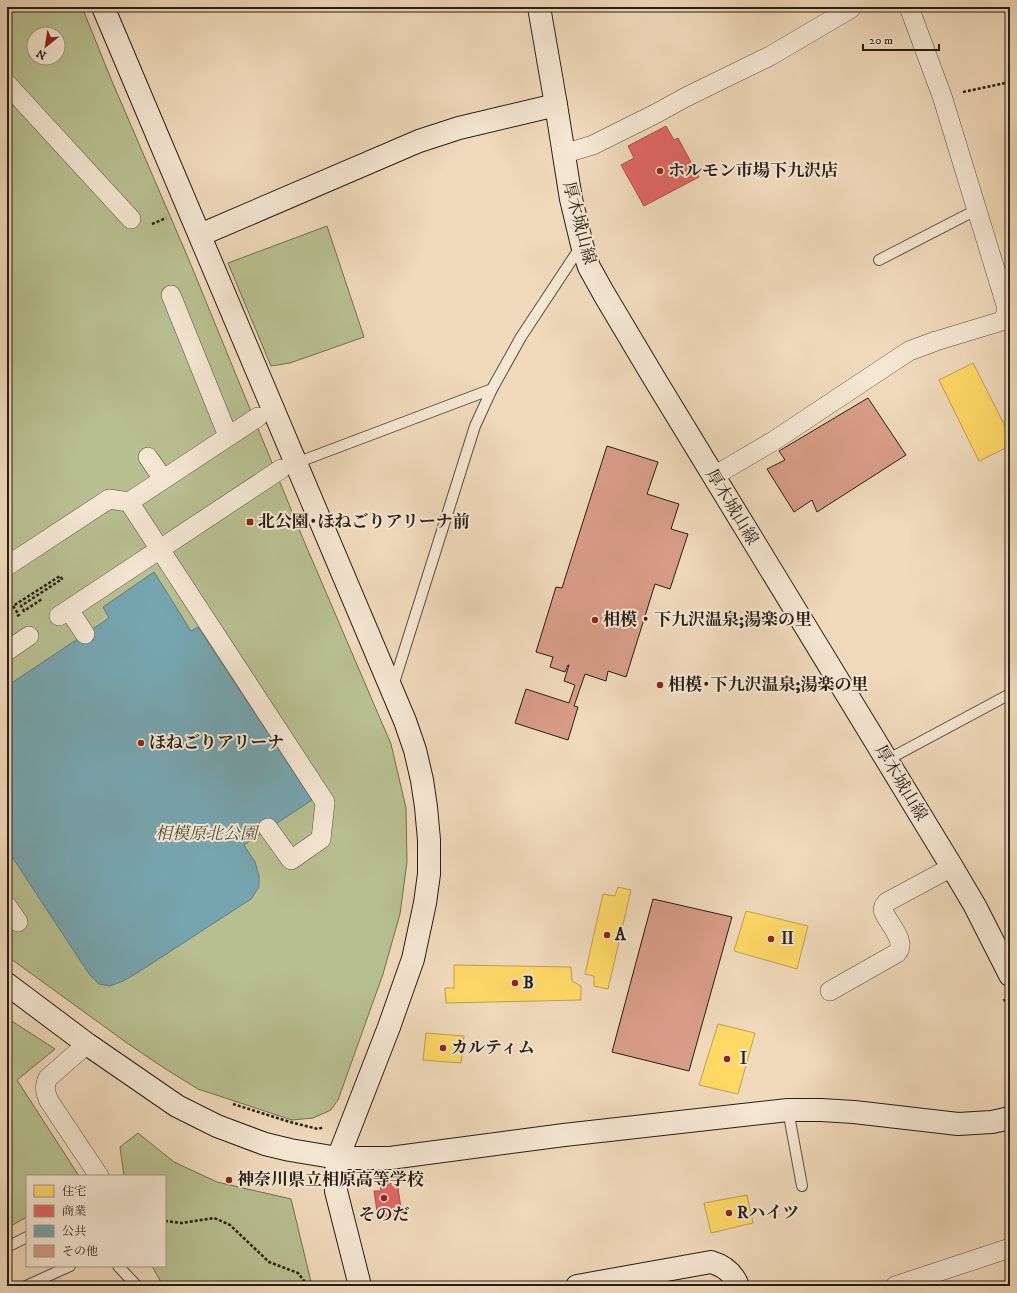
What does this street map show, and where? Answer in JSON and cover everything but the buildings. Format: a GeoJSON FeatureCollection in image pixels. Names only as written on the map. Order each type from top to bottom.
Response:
{"type":"FeatureCollection","features":[{"type":"Feature","properties":{"kind":"street"},"geometry":{"type":"LineString","coordinates":[[103,7],[200,235],[289,466],[392,690],[405,722],[422,780],[429,840],[429,874],[425,903],[413,959],[389,1027],[338,1158],[336,1173],[335,1186],[360,1286]]}},
{"type":"Feature","properties":{"kind":"street","name":"厚木城山線"},"geometry":{"type":"LineString","coordinates":[[539,7],[571,199],[589,267],[714,476],[952,867],[975,906],[1010,975]]}},
{"type":"Feature","properties":{"kind":"street"},"geometry":{"type":"LineString","coordinates":[[563,154],[593,145],[770,56],[852,7]]}},
{"type":"Feature","properties":{"kind":"street"},"geometry":{"type":"LineString","coordinates":[[714,476],[787,432],[909,351],[936,341],[1002,321],[1006,314],[1006,305],[978,209],[942,96],[909,7]]}},
{"type":"Feature","properties":{"kind":"street"},"geometry":{"type":"LineString","coordinates":[[7,84],[131,218]]}},
{"type":"Feature","properties":{"kind":"street"},"geometry":{"type":"LineString","coordinates":[[200,235],[419,141],[459,128],[556,106]]}},
{"type":"Feature","properties":{"kind":"street"},"geometry":{"type":"LineString","coordinates":[[171,295],[228,436]]}},
{"type":"Feature","properties":{"kind":"street"},"geometry":{"type":"LineString","coordinates":[[7,566],[109,499],[129,502],[258,417]]}},
{"type":"Feature","properties":{"kind":"street"},"geometry":{"type":"LineString","coordinates":[[148,457],[163,479]]}},
{"type":"Feature","properties":{"kind":"street"},"geometry":{"type":"LineString","coordinates":[[85,634],[64,613],[289,466]]}},
{"type":"Feature","properties":{"kind":"street"},"geometry":{"type":"LineString","coordinates":[[129,502],[325,802],[320,839],[291,860],[268,828]]}},
{"type":"Feature","properties":{"kind":"street"},"geometry":{"type":"LineString","coordinates":[[7,651],[29,636]]}},
{"type":"Feature","properties":{"kind":"street"},"geometry":{"type":"LineString","coordinates":[[830,991],[897,954],[900,950],[901,941],[883,910],[884,906],[887,902],[952,867]]}},
{"type":"Feature","properties":{"kind":"street"},"geometry":{"type":"LineString","coordinates":[[7,906],[18,922]]}},
{"type":"Feature","properties":{"kind":"street"},"geometry":{"type":"LineString","coordinates":[[7,984],[87,1044],[176,1106],[241,1136],[265,1144],[338,1158],[390,1158],[564,1135],[788,1110],[854,1112],[958,1124],[992,1122],[1010,1118]]}},
{"type":"Feature","properties":{"kind":"street"},"geometry":{"type":"LineString","coordinates":[[87,1044],[48,1078],[45,1085],[45,1093],[98,1175]]}},
{"type":"Feature","properties":{"kind":"street"},"geometry":{"type":"LineString","coordinates":[[896,1286],[1010,1248]]}},
{"type":"Feature","properties":{"kind":"street"},"geometry":{"type":"LineString","coordinates":[[577,1286],[711,1262],[728,1270],[735,1278],[738,1286]]}},
{"type":"Feature","properties":{"kind":"lane"},"geometry":{"type":"LineString","coordinates":[[879,260],[978,209]]}},
{"type":"Feature","properties":{"kind":"lane"},"geometry":{"type":"LineString","coordinates":[[392,690],[475,426],[492,389],[522,337],[582,245]]}},
{"type":"Feature","properties":{"kind":"lane"},"geometry":{"type":"LineString","coordinates":[[289,466],[492,389]]}},
{"type":"Feature","properties":{"kind":"lane"},"geometry":{"type":"LineString","coordinates":[[887,760],[1010,694]]}},
{"type":"Feature","properties":{"kind":"lane"},"geometry":{"type":"LineString","coordinates":[[788,1110],[802,1186]]}},
{"type":"Feature","properties":{"kind":"lane"},"geometry":{"type":"LineString","coordinates":[[7,1247],[26,1238]]}},
{"type":"Feature","properties":{"kind":"lane"},"geometry":{"type":"LineString","coordinates":[[26,1286],[68,1267]]}},
{"type":"Feature","properties":{"kind":"lane"},"geometry":{"type":"LineString","coordinates":[[119,1267],[137,1286]]}},
{"type":"Feature","properties":{"kind":"path"},"geometry":{"type":"LineString","coordinates":[[942,96],[1010,82]]}},
{"type":"Feature","properties":{"kind":"path"},"geometry":{"type":"LineString","coordinates":[[148,226],[169,217]]}},
{"type":"Feature","properties":{"kind":"path"},"geometry":{"type":"LineString","coordinates":[[13,619],[19,615],[13,606],[60,576],[62,579],[21,606],[24,611],[48,595]]}},
{"type":"Feature","properties":{"kind":"path"},"geometry":{"type":"LineString","coordinates":[[230,1103],[290,1122],[318,1129],[326,1127]]}},
{"type":"Feature","properties":{"kind":"path"},"geometry":{"type":"LineString","coordinates":[[166,1221],[182,1223],[214,1218],[230,1225],[269,1262],[298,1273],[308,1286]]}},
{"type":"Feature","properties":{"kind":"green space","name":"相模原北公園"},"geometry":{"type":"Polygon","coordinates":[[[7,7],[82,7],[111,79],[189,260],[304,541],[391,744],[406,808],[407,862],[400,914],[383,974],[338,1100],[331,1110],[313,1118],[292,1120],[198,1089],[127,1043],[7,956],[7,7]]]}},
{"type":"Feature","properties":{"kind":"green space"},"geometry":{"type":"Polygon","coordinates":[[[327,226],[364,337],[290,363],[271,366],[228,263],[327,226]]]}},
{"type":"Feature","properties":{"kind":"green space"},"geometry":{"type":"Polygon","coordinates":[[[7,1018],[55,1049],[17,1080],[78,1175],[26,1175],[26,1218],[7,1228],[7,1018]]]}},
{"type":"Feature","properties":{"kind":"green space"},"geometry":{"type":"Polygon","coordinates":[[[138,1133],[174,1162],[217,1182],[291,1199],[312,1286],[163,1286],[153,1267],[166,1267],[166,1175],[124,1175],[120,1147],[138,1133]]]}},
{"type":"Feature","properties":{"kind":"place","name":"ホルモン市場下九沢店"},"geometry":{"type":"Point","coordinates":[660,171]}},
{"type":"Feature","properties":{"kind":"place","name":"北公園･ほねごりアリーナ前"},"geometry":{"type":"Point","coordinates":[250,522]}},
{"type":"Feature","properties":{"kind":"place","name":"相模・下九沢温泉;湯楽の里"},"geometry":{"type":"Point","coordinates":[595,620]}},
{"type":"Feature","properties":{"kind":"place","name":"相模･下九沢温泉;湯楽の里"},"geometry":{"type":"Point","coordinates":[660,685]}},
{"type":"Feature","properties":{"kind":"place","name":"ほねごりアリーナ"},"geometry":{"type":"Point","coordinates":[141,743]}},
{"type":"Feature","properties":{"kind":"place","name":"A"},"geometry":{"type":"Point","coordinates":[607,935]}},
{"type":"Feature","properties":{"kind":"place","name":"Ⅱ"},"geometry":{"type":"Point","coordinates":[771,939]}},
{"type":"Feature","properties":{"kind":"place","name":"B"},"geometry":{"type":"Point","coordinates":[515,983]}},
{"type":"Feature","properties":{"kind":"place","name":"カルティム"},"geometry":{"type":"Point","coordinates":[443,1048]}},
{"type":"Feature","properties":{"kind":"place","name":"Ⅰ"},"geometry":{"type":"Point","coordinates":[727,1059]}},
{"type":"Feature","properties":{"kind":"place","name":"神奈川県立相原高等学校"},"geometry":{"type":"Point","coordinates":[229,1180]}},
{"type":"Feature","properties":{"kind":"place","name":"そのだ"},"geometry":{"type":"Point","coordinates":[384,1198]}},
{"type":"Feature","properties":{"kind":"place","name":"Rハイツ"},"geometry":{"type":"Point","coordinates":[729,1213]}}]}
